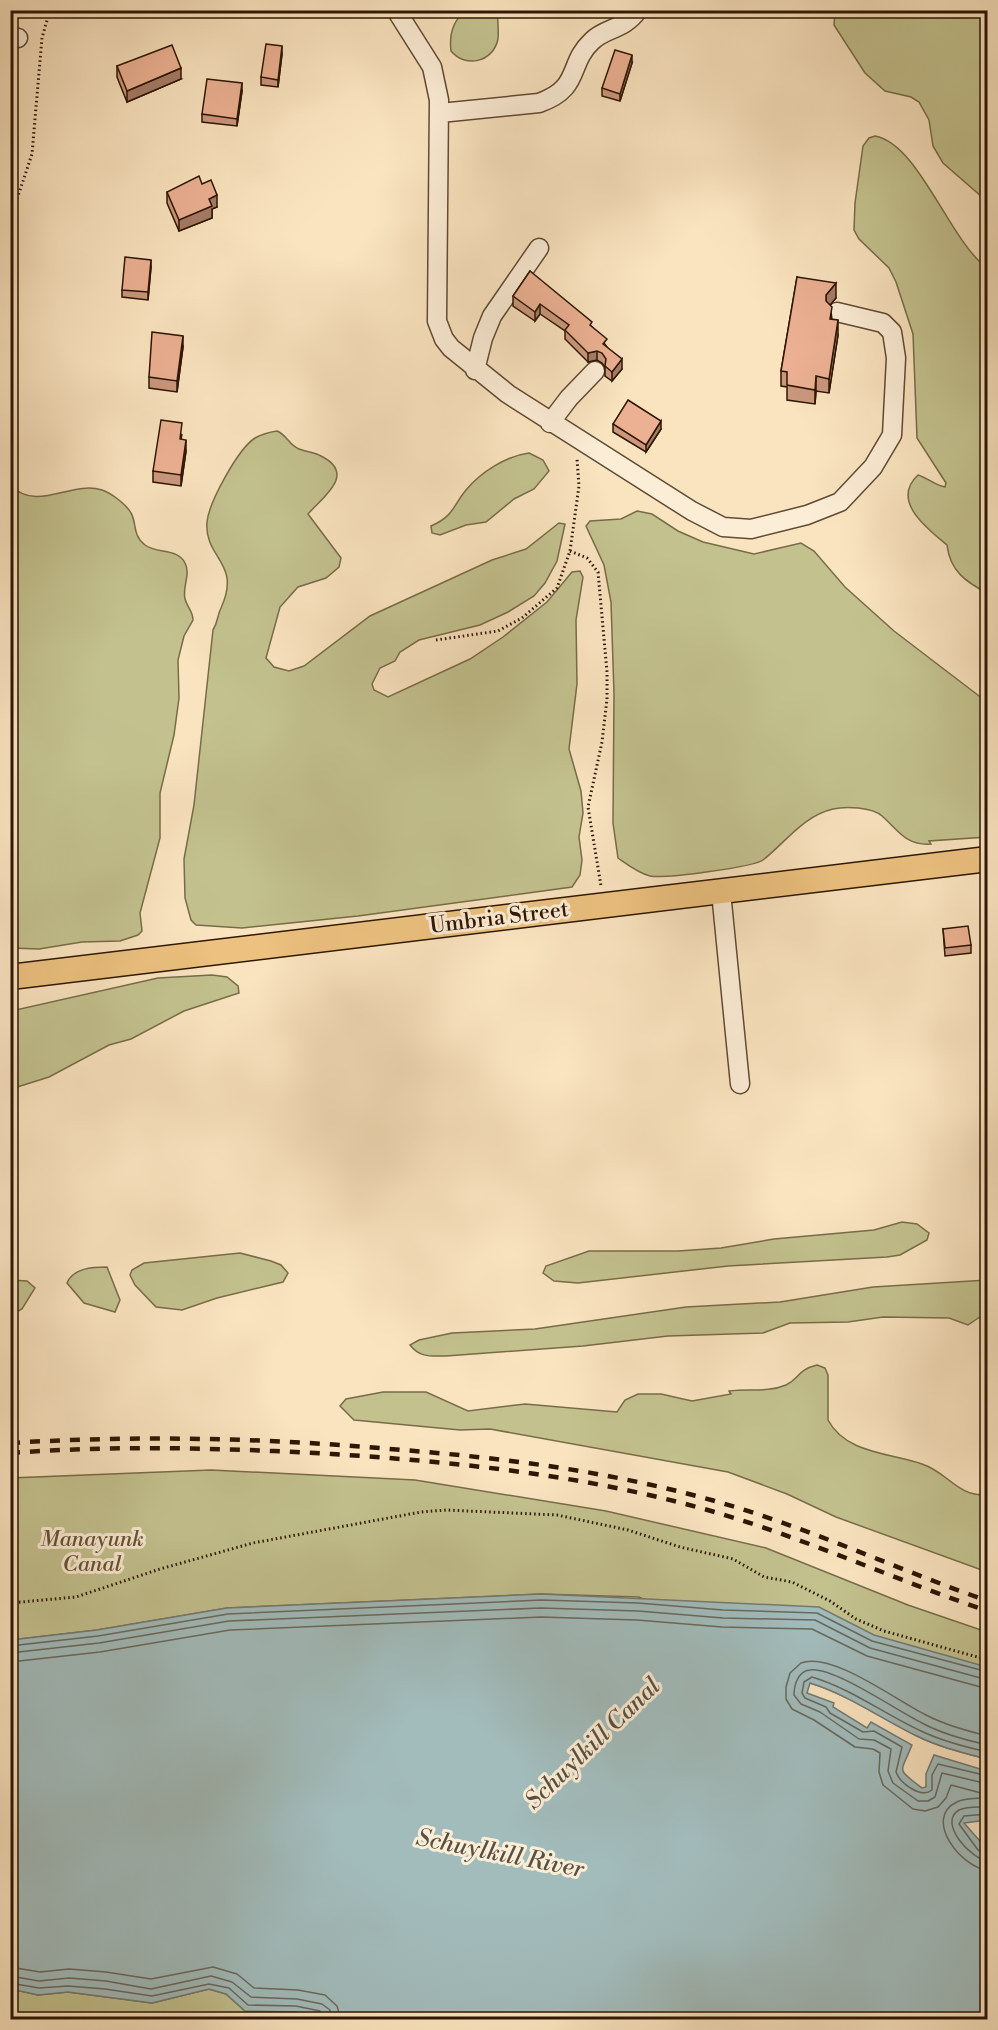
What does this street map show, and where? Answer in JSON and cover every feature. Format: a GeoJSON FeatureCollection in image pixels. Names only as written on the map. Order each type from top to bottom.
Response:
{"type":"FeatureCollection","features":[{"type":"Feature","properties":{"kind":"main road","name":"Umbria Street"},"geometry":{"type":"LineString","coordinates":[[10,977],[721,892],[856,873],[987,859]]}},
{"type":"Feature","properties":{"kind":"lane"},"geometry":{"type":"LineString","coordinates":[[396,10],[432,67],[440,113],[437,321],[444,339],[476,370],[550,423],[692,511],[723,527],[736,530],[772,525],[829,508],[851,491],[881,455],[892,435],[896,399],[895,344],[888,327],[878,322],[837,312]]}},
{"type":"Feature","properties":{"kind":"lane"},"geometry":{"type":"LineString","coordinates":[[440,113],[539,103],[551,99],[567,86],[594,39],[624,25],[638,10]]}},
{"type":"Feature","properties":{"kind":"lane"},"geometry":{"type":"LineString","coordinates":[[476,370],[483,338],[492,316],[539,248]]}},
{"type":"Feature","properties":{"kind":"lane"},"geometry":{"type":"LineString","coordinates":[[550,423],[569,398],[595,371]]}},
{"type":"Feature","properties":{"kind":"lane"},"geometry":{"type":"LineString","coordinates":[[721,892],[740,1084]]}},
{"type":"Feature","properties":{"kind":"path"},"geometry":{"type":"LineString","coordinates":[[10,220],[27,178],[32,154],[42,38],[50,10]]}},
{"type":"Feature","properties":{"kind":"path"},"geometry":{"type":"LineString","coordinates":[[436,640],[498,631],[522,618],[557,588],[570,551],[579,486],[576,440]]}},
{"type":"Feature","properties":{"kind":"path"},"geometry":{"type":"LineString","coordinates":[[570,551],[587,558],[598,572],[608,672],[602,742],[588,807],[596,847],[596,871],[604,906]]}},
{"type":"Feature","properties":{"kind":"path"},"geometry":{"type":"LineString","coordinates":[[10,1603],[76,1597],[160,1569],[253,1543],[421,1512],[446,1510],[557,1515],[628,1530],[680,1547],[733,1559],[764,1577],[778,1578],[807,1588],[878,1628],[987,1660]]}},
{"type":"Feature","properties":{"kind":"green space"},"geometry":{"type":"Polygon","coordinates":[[[465,11],[498,11],[498,39],[491,53],[485,58],[464,60],[451,51],[453,29],[457,19],[465,11]]]}},
{"type":"Feature","properties":{"kind":"green space"},"geometry":{"type":"Polygon","coordinates":[[[835,11],[987,11],[987,205],[982,197],[943,163],[933,146],[929,120],[919,102],[911,97],[885,91],[865,73],[834,25],[835,11]]]}},
{"type":"Feature","properties":{"kind":"green space"},"geometry":{"type":"Polygon","coordinates":[[[875,136],[891,143],[906,156],[973,255],[987,268],[987,593],[960,575],[955,569],[947,545],[922,523],[910,504],[908,495],[910,485],[918,475],[945,487],[946,483],[917,438],[913,334],[896,282],[889,268],[859,239],[854,230],[855,203],[863,146],[869,138],[875,136]]]}},
{"type":"Feature","properties":{"kind":"green space"},"geometry":{"type":"Polygon","coordinates":[[[277,431],[296,447],[321,456],[336,470],[337,478],[334,485],[308,514],[341,558],[339,567],[326,578],[298,587],[280,607],[266,658],[274,667],[289,671],[304,666],[370,616],[492,560],[526,549],[559,523],[565,524],[557,561],[545,583],[534,596],[480,625],[419,640],[400,652],[395,661],[380,668],[372,684],[374,690],[388,697],[470,659],[503,637],[547,602],[572,572],[580,571],[583,577],[576,620],[577,684],[569,749],[581,791],[583,813],[579,837],[582,860],[580,875],[572,887],[358,916],[242,928],[196,925],[191,920],[185,898],[184,859],[194,805],[213,630],[226,593],[227,580],[225,570],[211,545],[207,522],[213,502],[241,453],[255,438],[277,431]]]}},
{"type":"Feature","properties":{"kind":"green space"},"geometry":{"type":"Polygon","coordinates":[[[529,453],[543,460],[549,471],[534,489],[514,499],[486,522],[466,525],[440,535],[432,533],[431,526],[448,515],[466,490],[479,477],[503,461],[529,453]]]}},
{"type":"Feature","properties":{"kind":"green space"},"geometry":{"type":"Polygon","coordinates":[[[10,485],[21,493],[32,496],[90,488],[106,491],[129,510],[136,533],[145,545],[177,555],[182,558],[187,567],[184,594],[193,620],[184,636],[178,660],[179,698],[174,735],[160,793],[160,838],[140,913],[142,931],[138,935],[120,941],[82,942],[39,949],[11,948],[10,485]]]}},
{"type":"Feature","properties":{"kind":"green space"},"geometry":{"type":"Polygon","coordinates":[[[637,511],[652,514],[678,531],[703,542],[754,554],[801,543],[814,551],[845,587],[894,631],[987,702],[987,837],[929,841],[931,844],[922,844],[903,836],[878,813],[865,809],[844,808],[822,812],[813,817],[795,830],[763,860],[743,866],[689,874],[650,876],[637,871],[618,858],[613,823],[614,694],[611,602],[604,565],[586,526],[590,521],[621,519],[637,511]]]}},
{"type":"Feature","properties":{"kind":"green space"},"geometry":{"type":"Polygon","coordinates":[[[212,975],[227,977],[238,986],[239,993],[184,1011],[131,1039],[109,1045],[49,1077],[11,1089],[11,1011],[158,978],[212,975]]]}},
{"type":"Feature","properties":{"kind":"green space"},"geometry":{"type":"Polygon","coordinates":[[[902,1222],[917,1224],[929,1233],[927,1240],[900,1255],[887,1257],[728,1266],[578,1283],[554,1281],[543,1273],[546,1266],[589,1251],[678,1251],[721,1248],[774,1239],[874,1230],[902,1222]]]}},
{"type":"Feature","properties":{"kind":"green space"},"geometry":{"type":"Polygon","coordinates":[[[240,1253],[281,1265],[288,1273],[283,1282],[217,1298],[182,1310],[156,1307],[135,1285],[130,1275],[132,1270],[144,1263],[240,1253]]]}},
{"type":"Feature","properties":{"kind":"green space"},"geometry":{"type":"Polygon","coordinates":[[[107,1267],[120,1300],[115,1312],[84,1303],[67,1283],[79,1271],[107,1267]]]}},
{"type":"Feature","properties":{"kind":"green space"},"geometry":{"type":"Polygon","coordinates":[[[11,1280],[27,1281],[35,1288],[22,1309],[11,1315],[11,1280]]]}},
{"type":"Feature","properties":{"kind":"green space"},"geometry":{"type":"Polygon","coordinates":[[[987,1280],[987,1312],[968,1325],[949,1318],[883,1317],[848,1322],[790,1323],[763,1333],[668,1336],[583,1346],[446,1356],[422,1354],[410,1345],[419,1340],[452,1333],[535,1329],[686,1307],[780,1302],[873,1287],[987,1280]]]}},
{"type":"Feature","properties":{"kind":"green space"},"geometry":{"type":"Polygon","coordinates":[[[817,1365],[825,1368],[828,1375],[828,1420],[846,1440],[870,1451],[922,1464],[968,1492],[987,1495],[987,1572],[836,1517],[787,1494],[728,1472],[490,1429],[460,1430],[354,1420],[340,1406],[346,1399],[383,1392],[426,1392],[468,1411],[525,1404],[617,1412],[625,1400],[638,1394],[661,1394],[692,1401],[731,1394],[729,1391],[765,1390],[779,1387],[791,1382],[806,1369],[817,1365]]]}},
{"type":"Feature","properties":{"kind":"green space","name":"Manayunk Canal"},"geometry":{"type":"Polygon","coordinates":[[[211,1470],[415,1480],[606,1511],[766,1548],[908,1605],[987,1632],[987,1759],[943,1747],[917,1736],[852,1700],[810,1683],[639,1597],[541,1594],[227,1608],[97,1630],[11,1640],[10,1478],[211,1470]]]}},
{"type":"Feature","properties":{"kind":"green space"},"geometry":{"type":"Polygon","coordinates":[[[11,1989],[38,1995],[68,1992],[152,2003],[209,1989],[226,1994],[245,2011],[296,2012],[331,2019],[11,2020],[11,1989]]]}},
{"type":"Feature","properties":{"kind":"water"},"geometry":{"type":"Polygon","coordinates":[[[541,1594],[819,1607],[874,1635],[987,1667],[987,1759],[925,1740],[824,1688],[810,1683],[807,1693],[834,1703],[833,1707],[867,1728],[871,1722],[912,1745],[903,1769],[908,1777],[922,1788],[926,1787],[926,1774],[934,1755],[987,1771],[987,1820],[964,1823],[987,1849],[987,2019],[331,2020],[296,2012],[245,2011],[226,1994],[209,1989],[152,2003],[68,1992],[38,1995],[11,1989],[11,1640],[97,1630],[227,1608],[541,1594]]]}},
{"type":"Feature","properties":{"kind":"building"},"geometry":{"type":"Polygon","coordinates":[[[266,44],[282,46],[278,80],[261,77],[266,44]]]}},
{"type":"Feature","properties":{"kind":"building"},"geometry":{"type":"Polygon","coordinates":[[[172,45],[181,68],[127,91],[117,66],[172,45]]]}},
{"type":"Feature","properties":{"kind":"building"},"geometry":{"type":"Polygon","coordinates":[[[615,50],[632,55],[620,94],[602,88],[615,50]]]}},
{"type":"Feature","properties":{"kind":"building"},"geometry":{"type":"Polygon","coordinates":[[[207,79],[242,83],[237,119],[202,114],[207,79]]]}},
{"type":"Feature","properties":{"kind":"building"},"geometry":{"type":"Polygon","coordinates":[[[199,176],[202,184],[211,180],[217,195],[209,199],[212,206],[179,220],[167,192],[199,176]]]}},
{"type":"Feature","properties":{"kind":"building"},"geometry":{"type":"Polygon","coordinates":[[[125,257],[151,260],[148,292],[122,290],[125,257]]]}},
{"type":"Feature","properties":{"kind":"building"},"geometry":{"type":"Polygon","coordinates":[[[530,271],[592,322],[590,325],[607,339],[603,344],[622,359],[612,372],[605,366],[606,359],[602,353],[597,351],[588,353],[565,330],[569,325],[540,304],[535,312],[513,296],[530,271]]]}},
{"type":"Feature","properties":{"kind":"building"},"geometry":{"type":"Polygon","coordinates":[[[797,277],[836,283],[826,295],[826,301],[832,307],[830,319],[838,320],[829,379],[816,376],[815,390],[787,385],[787,372],[781,371],[797,277]]]}},
{"type":"Feature","properties":{"kind":"building"},"geometry":{"type":"Polygon","coordinates":[[[152,332],[183,336],[177,381],[149,377],[152,332]]]}},
{"type":"Feature","properties":{"kind":"building"},"geometry":{"type":"Polygon","coordinates":[[[628,400],[661,421],[646,445],[613,424],[628,400]]]}},
{"type":"Feature","properties":{"kind":"building"},"geometry":{"type":"Polygon","coordinates":[[[161,420],[182,423],[180,439],[186,440],[181,475],[153,471],[161,420]]]}},
{"type":"Feature","properties":{"kind":"building"},"geometry":{"type":"Polygon","coordinates":[[[968,926],[971,945],[945,948],[943,929],[968,926]]]}},
{"type":"Feature","properties":{"kind":"railway"},"geometry":{"type":"LineString","coordinates":[[10,1443],[108,1439],[255,1440],[440,1453],[592,1473],[704,1498],[776,1520],[988,1601]]}},
{"type":"Feature","properties":{"kind":"railway"},"geometry":{"type":"LineString","coordinates":[[10,1453],[131,1448],[292,1452],[426,1461],[566,1479],[658,1497],[740,1520],[988,1611]]}},
{"type":"Feature","properties":{"kind":"water label","name":"Schuylkill Canal"},"geometry":{"type":"Point","coordinates":[593,1744]}},
{"type":"Feature","properties":{"kind":"water label","name":"Schuylkill River"},"geometry":{"type":"Point","coordinates":[500,1854]}}]}
